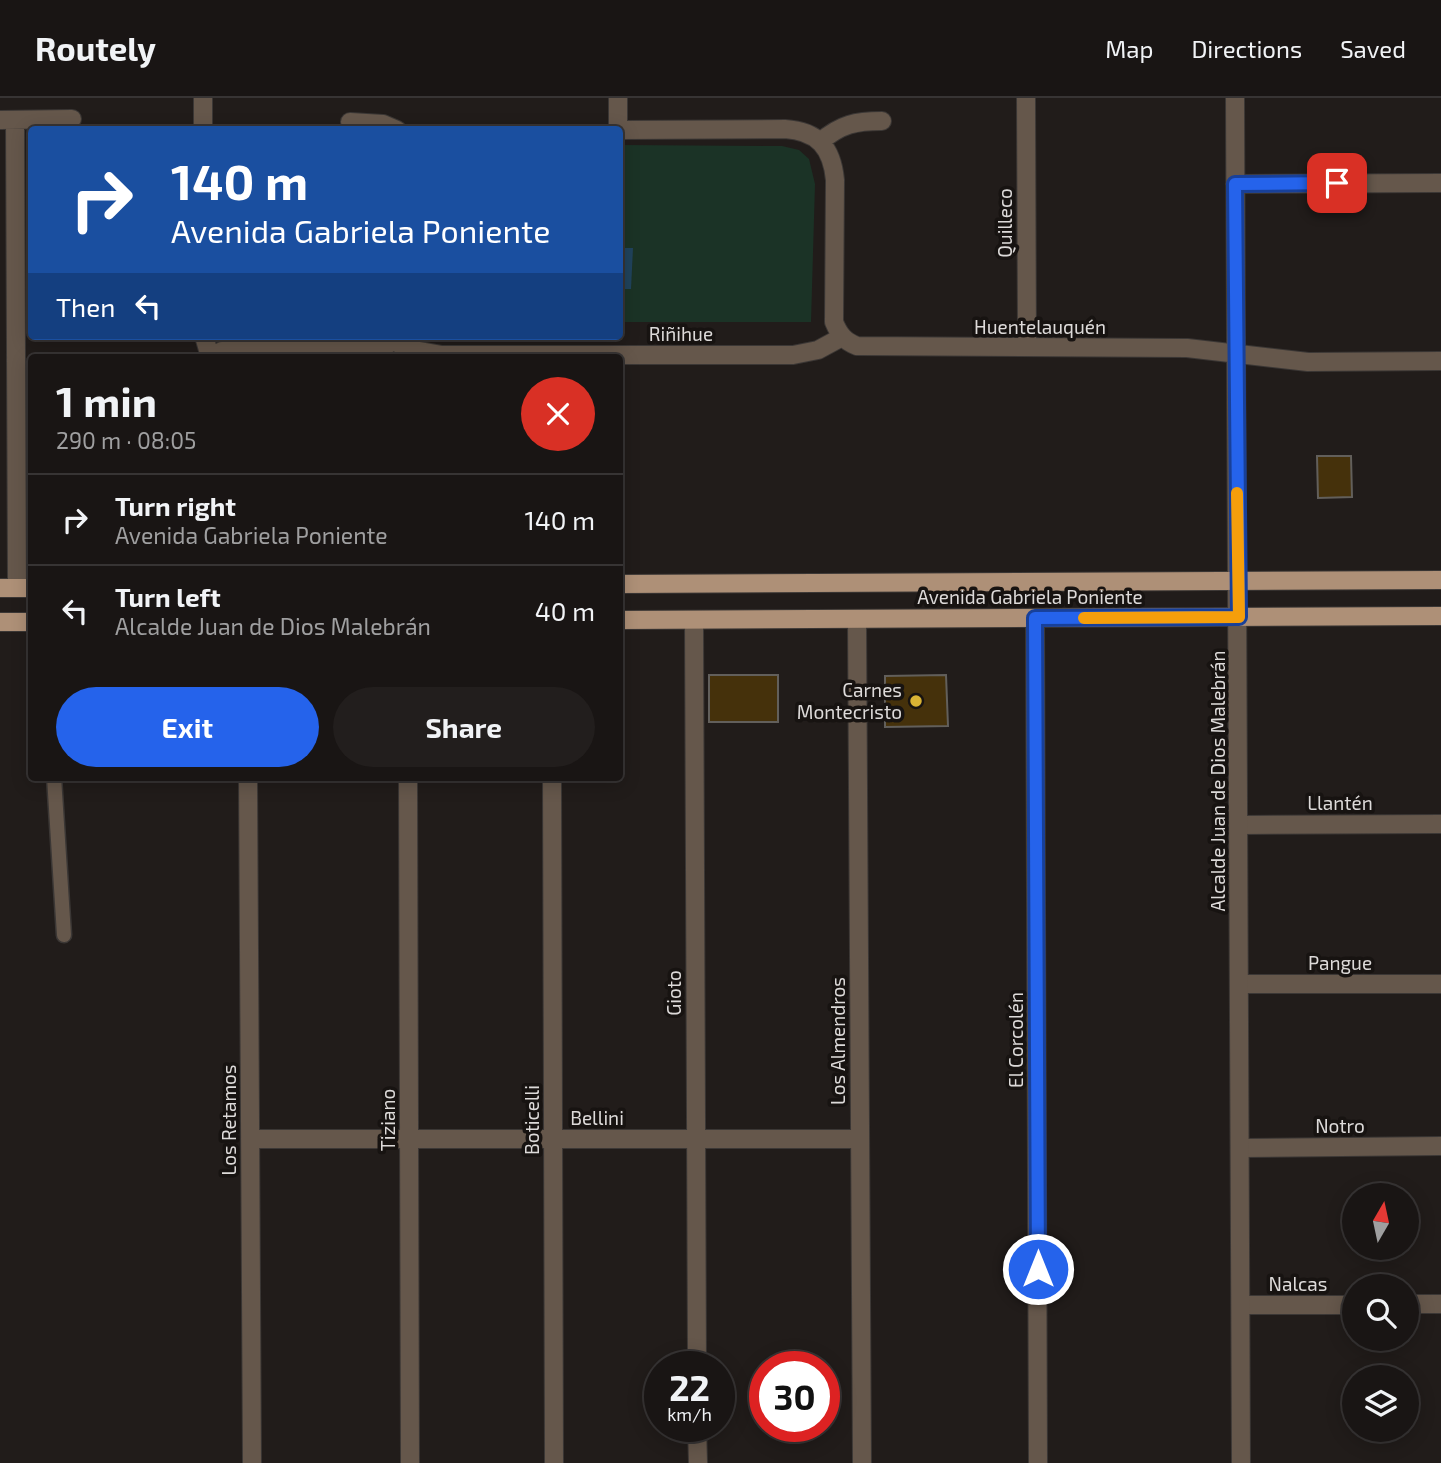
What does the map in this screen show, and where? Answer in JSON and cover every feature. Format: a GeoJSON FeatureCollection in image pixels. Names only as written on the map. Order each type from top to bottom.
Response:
{"type":"FeatureCollection","features":[{"type":"Feature","properties":{"kind":"main road","name":"Avenida Gabriela Poniente"},"geometry":{"type":"LineString","coordinates":[[623,584],[1441,580]]}},
{"type":"Feature","properties":{"kind":"main road","name":"Avenida Gabriela Poniente"},"geometry":{"type":"LineString","coordinates":[[623,620],[1441,616]]}},
{"type":"Feature","properties":{"kind":"main road"},"geometry":{"type":"LineString","coordinates":[[0,622],[28,622]]}},
{"type":"Feature","properties":{"kind":"street"},"geometry":{"type":"LineString","coordinates":[[203,98],[203,126]]}},
{"type":"Feature","properties":{"kind":"street"},"geometry":{"type":"LineString","coordinates":[[618,98],[619,126]]}},
{"type":"Feature","properties":{"kind":"street","name":"Quilleco"},"geometry":{"type":"LineString","coordinates":[[1026,98],[1027,347]]}},
{"type":"Feature","properties":{"kind":"street","name":"Alcalde Juan de Dios Malebrán"},"geometry":{"type":"LineString","coordinates":[[1235,98],[1241,1463]]}},
{"type":"Feature","properties":{"kind":"street"},"geometry":{"type":"LineString","coordinates":[[16,588],[8,120],[72,119]]}},
{"type":"Feature","properties":{"kind":"street"},"geometry":{"type":"LineString","coordinates":[[820,142],[841,127],[863,121],[882,121]]}},
{"type":"Feature","properties":{"kind":"street"},"geometry":{"type":"LineString","coordinates":[[350,122],[388,126]]}},
{"type":"Feature","properties":{"kind":"street"},"geometry":{"type":"LineString","coordinates":[[623,130],[785,129],[810,134],[820,142],[829,153],[834,166],[834,322],[842,337]]}},
{"type":"Feature","properties":{"kind":"street"},"geometry":{"type":"LineString","coordinates":[[1235,184],[1441,183]]}},
{"type":"Feature","properties":{"kind":"street","name":"Huentelauquén"},"geometry":{"type":"LineString","coordinates":[[842,337],[849,343],[865,347],[1186,348],[1308,362],[1441,361]]}},
{"type":"Feature","properties":{"kind":"street","name":"Riñihue"},"geometry":{"type":"LineString","coordinates":[[623,355],[793,355],[818,350],[842,337]]}},
{"type":"Feature","properties":{"kind":"street"},"geometry":{"type":"LineString","coordinates":[[216,354],[222,351],[377,349],[392,340]]}},
{"type":"Feature","properties":{"kind":"street","name":"Riñihue"},"geometry":{"type":"LineString","coordinates":[[397,340],[414,350],[436,354]]}},
{"type":"Feature","properties":{"kind":"street","name":"El Corcolén"},"geometry":{"type":"LineString","coordinates":[[1035,618],[1038,1463]]}},
{"type":"Feature","properties":{"kind":"street","name":"Los Almendros"},"geometry":{"type":"LineString","coordinates":[[857,619],[862,1463]]}},
{"type":"Feature","properties":{"kind":"street","name":"Gioto"},"geometry":{"type":"LineString","coordinates":[[694,620],[697,1351]]}},
{"type":"Feature","properties":{"kind":"street","name":"Los Retamos"},"geometry":{"type":"LineString","coordinates":[[248,781],[252,1463]]}},
{"type":"Feature","properties":{"kind":"street","name":"Tiziano"},"geometry":{"type":"LineString","coordinates":[[408,781],[411,1463]]}},
{"type":"Feature","properties":{"kind":"street","name":"Boticelli"},"geometry":{"type":"LineString","coordinates":[[552,781],[554,1463]]}},
{"type":"Feature","properties":{"kind":"street","name":"Llantén"},"geometry":{"type":"LineString","coordinates":[[1239,825],[1441,824]]}},
{"type":"Feature","properties":{"kind":"street","name":"Pangue"},"geometry":{"type":"LineString","coordinates":[[1240,984],[1441,984]]}},
{"type":"Feature","properties":{"kind":"street","name":"Bellini"},"geometry":{"type":"LineString","coordinates":[[250,1139],[860,1139]]}},
{"type":"Feature","properties":{"kind":"street","name":"Notro"},"geometry":{"type":"LineString","coordinates":[[1240,1148],[1441,1146]]}},
{"type":"Feature","properties":{"kind":"street","name":"Nalcas"},"geometry":{"type":"LineString","coordinates":[[1241,1305],[1342,1304]]}},
{"type":"Feature","properties":{"kind":"street"},"geometry":{"type":"LineString","coordinates":[[1419,1304],[1441,1304]]}},
{"type":"Feature","properties":{"kind":"street"},"geometry":{"type":"LineString","coordinates":[[697,1442],[698,1463]]}},
{"type":"Feature","properties":{"kind":"lane"},"geometry":{"type":"LineString","coordinates":[[54,781],[64,935]]}},
{"type":"Feature","properties":{"kind":"green space"},"geometry":{"type":"Polygon","coordinates":[[[623,145],[782,146],[799,150],[809,159],[815,184],[811,322],[623,322],[623,145]]]}},
{"type":"Feature","properties":{"kind":"water"},"geometry":{"type":"Polygon","coordinates":[[[623,248],[633,248],[631,289],[623,289],[623,248]]]}},
{"type":"Feature","properties":{"kind":"building"},"geometry":{"type":"Polygon","coordinates":[[[1317,456],[1351,456],[1352,497],[1318,498],[1317,456]]]}},
{"type":"Feature","properties":{"kind":"building"},"geometry":{"type":"Polygon","coordinates":[[[709,675],[778,675],[778,722],[709,722],[709,675]]]}},
{"type":"Feature","properties":{"kind":"building","name":"Carnes Montecristo"},"geometry":{"type":"Polygon","coordinates":[[[946,675],[948,726],[885,727],[885,676],[946,675]]]}},
{"type":"Feature","properties":{"kind":"slow traffic"},"geometry":{"type":"LineString","coordinates":[[1084,618],[1239,617],[1237,493]]}},
{"type":"Feature","properties":{"kind":"place","name":"Carnes Montecristo"},"geometry":{"type":"Point","coordinates":[916,701]}},
{"type":"Feature","properties":{"kind":"route"},"geometry":{"type":"LineString","coordinates":[[1038,1269],[1035,618],[1239,617],[1235,184],[1337,183]]}}]}
